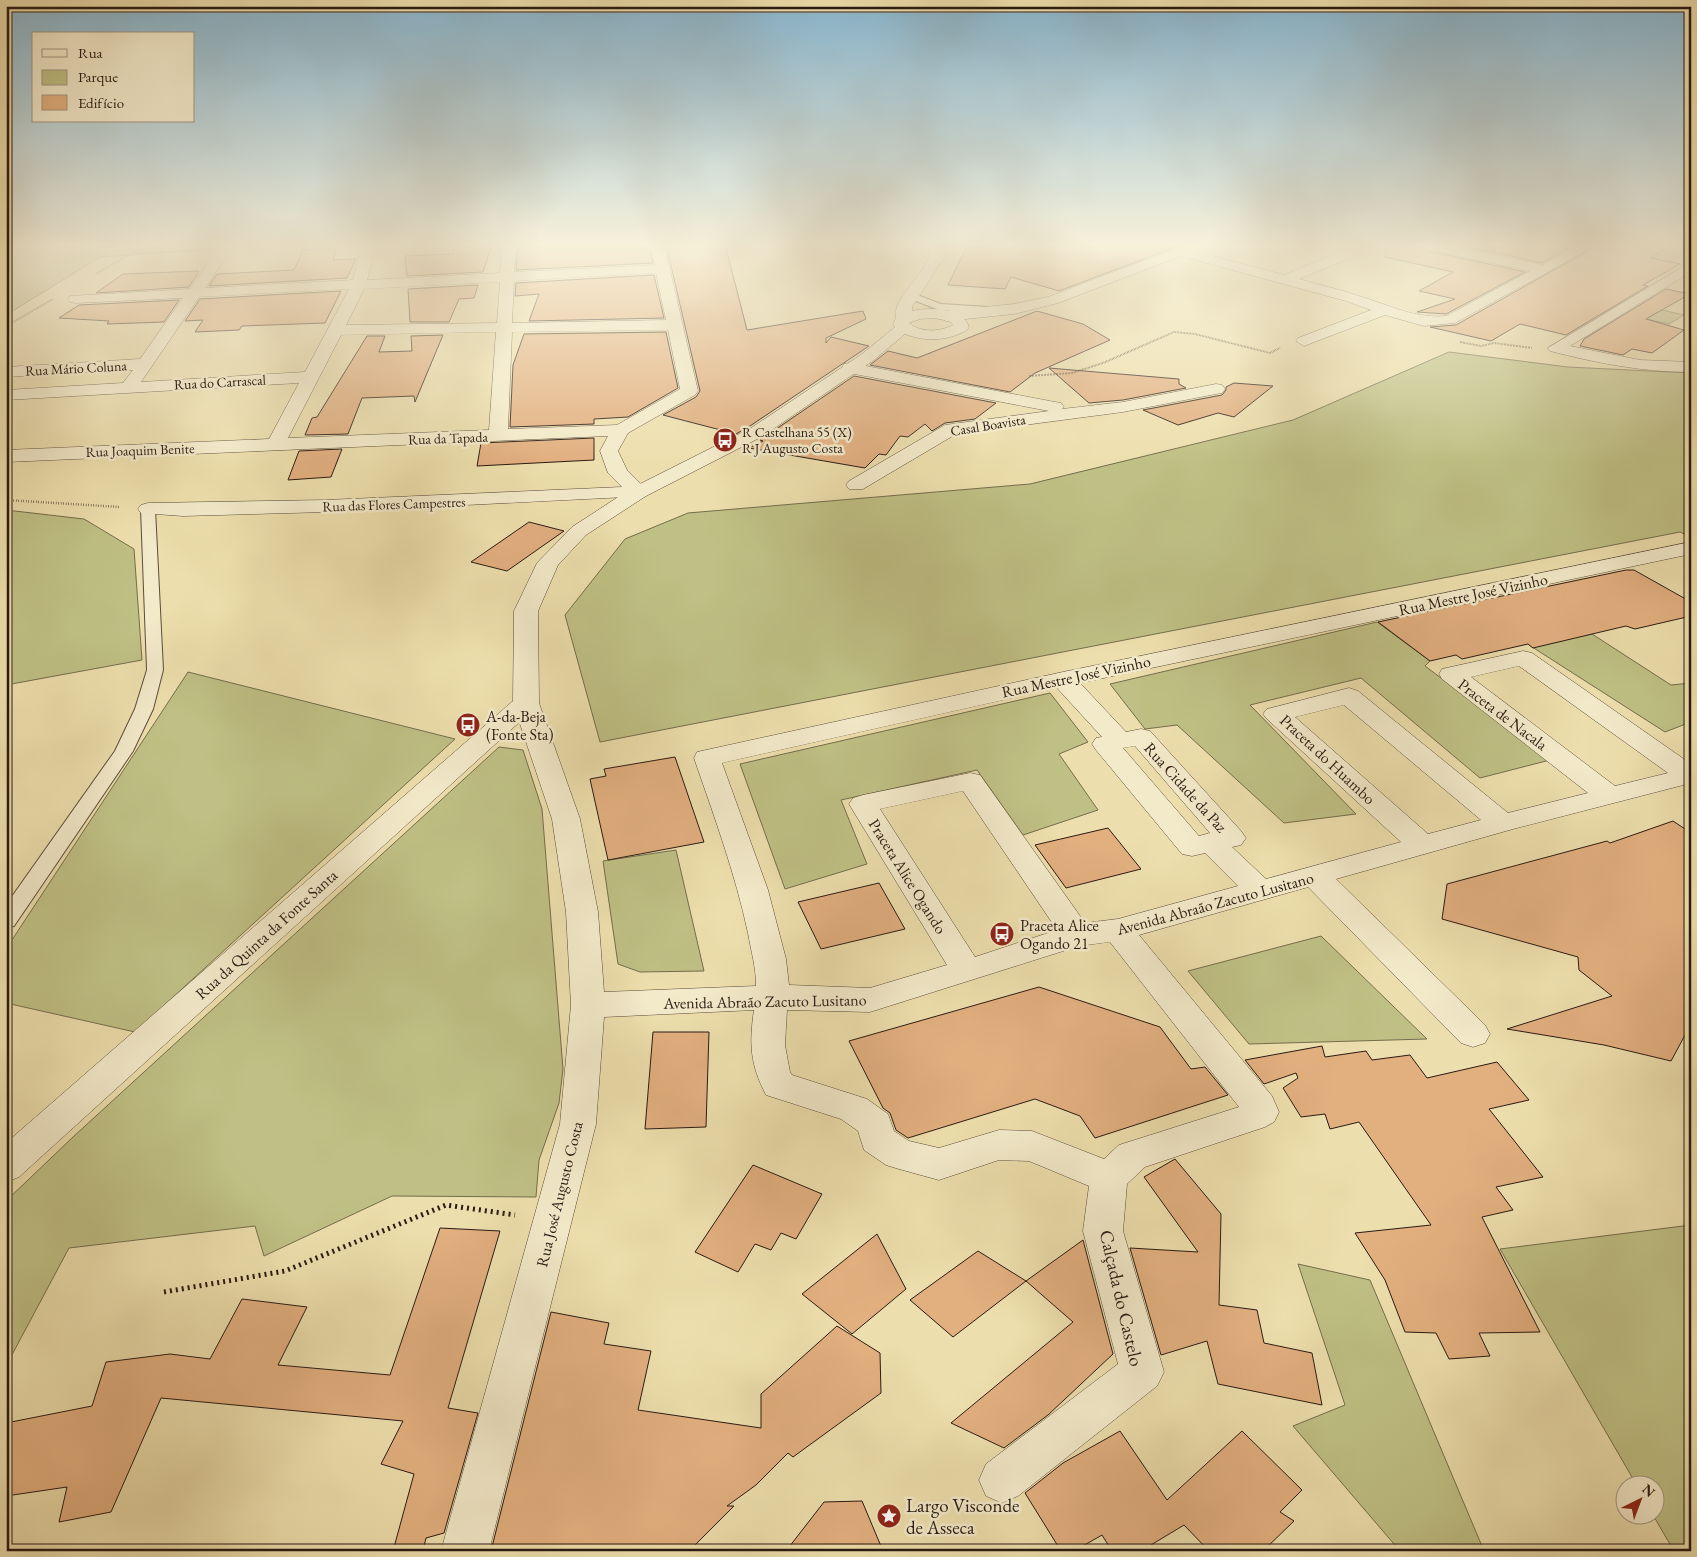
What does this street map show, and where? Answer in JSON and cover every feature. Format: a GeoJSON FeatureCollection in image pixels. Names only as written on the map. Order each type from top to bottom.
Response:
{"type":"FeatureCollection","features":[{"type":"Feature","properties":{"kind":"street"},"geometry":{"type":"LineString","coordinates":[[129,387],[178,317]]}},
{"type":"Feature","properties":{"kind":"street"},"geometry":{"type":"LineString","coordinates":[[275,445],[343,317]]}},
{"type":"Feature","properties":{"kind":"street"},"geometry":{"type":"LineString","coordinates":[[498,436],[505,317]]}},
{"type":"Feature","properties":{"kind":"street"},"geometry":{"type":"LineString","coordinates":[[639,492],[618,473],[609,451],[621,430],[689,391],[672,317]]}},
{"type":"Feature","properties":{"kind":"street"},"geometry":{"type":"LineString","coordinates":[[904,317],[904,323]]}},
{"type":"Feature","properties":{"kind":"street","name":"Rua José Augusto Costa"},"geometry":{"type":"LineString","coordinates":[[465,1551],[478,1508],[578,1124],[588,1005],[582,912],[566,820],[526,703],[526,611],[548,563],[579,531],[639,492],[757,432],[868,356],[904,323],[921,317]]}},
{"type":"Feature","properties":{"kind":"street","name":"Rua José Augusto Costa"},"geometry":{"type":"LineString","coordinates":[[904,323],[915,333],[934,334],[951,332],[961,327],[959,320],[948,317]]}},
{"type":"Feature","properties":{"kind":"street"},"geometry":{"type":"LineString","coordinates":[[961,327],[991,317]]}},
{"type":"Feature","properties":{"kind":"street"},"geometry":{"type":"LineString","coordinates":[[1304,341],[1369,317]]}},
{"type":"Feature","properties":{"kind":"street"},"geometry":{"type":"LineString","coordinates":[[1400,317],[1427,321],[1450,320],[1456,317]]}},
{"type":"Feature","properties":{"kind":"street"},"geometry":{"type":"LineString","coordinates":[[1556,348],[1608,317]]}},
{"type":"Feature","properties":{"kind":"street"},"geometry":{"type":"LineString","coordinates":[[336,330],[674,325]]}},
{"type":"Feature","properties":{"kind":"street","name":"Rua José Augusto Costa"},"geometry":{"type":"LineString","coordinates":[[868,356],[934,334]]}},
{"type":"Feature","properties":{"kind":"street"},"geometry":{"type":"LineString","coordinates":[[1556,348],[1600,358],[1651,366],[1691,367]]}},
{"type":"Feature","properties":{"kind":"street","name":"Rua Mário Coluna"},"geometry":{"type":"LineString","coordinates":[[6,372],[145,364]]}},
{"type":"Feature","properties":{"kind":"street","name":"Casal Boavista"},"geometry":{"type":"LineString","coordinates":[[850,368],[1042,404],[1073,413]]}},
{"type":"Feature","properties":{"kind":"street","name":"Rua do Carrascal"},"geometry":{"type":"LineString","coordinates":[[6,395],[311,377]]}},
{"type":"Feature","properties":{"kind":"street","name":"Casal Boavista"},"geometry":{"type":"LineString","coordinates":[[856,485],[951,429],[1123,407],[1216,389]]}},
{"type":"Feature","properties":{"kind":"street","name":"Rua da Tapada"},"geometry":{"type":"LineString","coordinates":[[275,445],[621,430]]}},
{"type":"Feature","properties":{"kind":"street","name":"Rua Joaquim Benite"},"geometry":{"type":"LineString","coordinates":[[6,456],[275,445]]}},
{"type":"Feature","properties":{"kind":"street","name":"Rua das Flores Campestres"},"geometry":{"type":"LineString","coordinates":[[148,508],[183,510],[326,506],[639,492]]}},
{"type":"Feature","properties":{"kind":"street","name":"Rua Mestre José Vizinho"},"geometry":{"type":"LineString","coordinates":[[772,997],[772,972],[756,895],[707,758],[1063,679],[1691,548]]}},
{"type":"Feature","properties":{"kind":"street","name":"Praceta de Nacala"},"geometry":{"type":"LineString","coordinates":[[1609,795],[1451,674],[1523,658],[1690,775]]}},
{"type":"Feature","properties":{"kind":"street","name":"Rua Cidade da Paz"},"geometry":{"type":"LineString","coordinates":[[1063,679],[1120,741],[1105,744],[1192,847],[1210,842],[1260,891]]}},
{"type":"Feature","properties":{"kind":"street","name":"Praceta do Huambo"},"geometry":{"type":"LineString","coordinates":[[1423,846],[1276,714],[1349,696],[1503,823]]}},
{"type":"Feature","properties":{"kind":"street","name":"Rua da Quinta da Fonte Santa"},"geometry":{"type":"LineString","coordinates":[[6,1166],[526,703]]}},
{"type":"Feature","properties":{"kind":"street","name":"Avenida Abraão Zacuto Lusitano"},"geometry":{"type":"LineString","coordinates":[[588,1005],[772,997],[870,1000],[1077,935],[1118,930],[1503,823],[1690,775]]}},
{"type":"Feature","properties":{"kind":"street","name":"Praceta Alice Ogando"},"geometry":{"type":"LineString","coordinates":[[967,971],[863,804],[970,781],[1077,935]]}},
{"type":"Feature","properties":{"kind":"street"},"geometry":{"type":"LineString","coordinates":[[1315,876],[1473,1034]]}},
{"type":"Feature","properties":{"kind":"street"},"geometry":{"type":"LineString","coordinates":[[772,997],[767,1027],[772,1075],[779,1085],[854,1109],[875,1124],[877,1139],[899,1154],[939,1164],[999,1145],[1032,1146],[1109,1178],[1132,1156],[1252,1117],[1261,1112],[1259,1106],[1118,930]]}},
{"type":"Feature","properties":{"kind":"street","name":"Calçada do Castelo"},"geometry":{"type":"LineString","coordinates":[[1002,1480],[1142,1372],[1103,1231],[1109,1178]]}},
{"type":"Feature","properties":{"kind":"lane"},"geometry":{"type":"LineString","coordinates":[[6,921],[124,750],[151,690],[155,670],[148,508]]}},
{"type":"Feature","properties":{"kind":"path"},"geometry":{"type":"LineString","coordinates":[[1022,376],[1072,373],[1103,363],[1174,332],[1195,334],[1270,353],[1304,341]]}},
{"type":"Feature","properties":{"kind":"path"},"geometry":{"type":"LineString","coordinates":[[1494,343],[1541,349],[1556,348]]}},
{"type":"Feature","properties":{"kind":"path"},"geometry":{"type":"LineString","coordinates":[[6,500],[58,505],[148,508]]}},
{"type":"Feature","properties":{"kind":"path"},"geometry":{"type":"LineString","coordinates":[[164,1292],[285,1271],[446,1205],[553,1220]]}},
{"type":"Feature","properties":{"kind":"green space"},"geometry":{"type":"Polygon","coordinates":[[[1645,317],[1681,317],[1669,324],[1646,319],[1645,317]]]}},
{"type":"Feature","properties":{"kind":"green space"},"geometry":{"type":"Polygon","coordinates":[[[1449,352],[1568,367],[1691,373],[1691,537],[1680,532],[600,742],[565,615],[625,539],[688,513],[1030,484],[1293,420],[1449,352]]]}},
{"type":"Feature","properties":{"kind":"green space"},"geometry":{"type":"Polygon","coordinates":[[[6,510],[84,519],[134,549],[142,660],[6,685],[6,510]]]}},
{"type":"Feature","properties":{"kind":"green space"},"geometry":{"type":"Polygon","coordinates":[[[1377,622],[1430,661],[1425,666],[1550,760],[1480,778],[1361,678],[1250,705],[1356,814],[1284,823],[1177,725],[1145,729],[1110,684],[1377,622]]]}},
{"type":"Feature","properties":{"kind":"green space"},"geometry":{"type":"Polygon","coordinates":[[[1592,634],[1671,685],[1691,683],[1691,722],[1665,732],[1529,645],[1592,634]]]}},
{"type":"Feature","properties":{"kind":"green space"},"geometry":{"type":"Polygon","coordinates":[[[188,672],[455,739],[135,1032],[6,1003],[6,949],[188,672]]]}},
{"type":"Feature","properties":{"kind":"green space"},"geometry":{"type":"Polygon","coordinates":[[[1050,693],[1088,742],[1059,754],[1098,810],[1023,835],[977,770],[841,800],[867,864],[785,889],[740,764],[1050,693]]]}},
{"type":"Feature","properties":{"kind":"green space"},"geometry":{"type":"Polygon","coordinates":[[[499,747],[523,750],[542,809],[563,1069],[559,1103],[539,1160],[536,1197],[392,1196],[264,1256],[255,1226],[69,1248],[6,1366],[6,1201],[73,1137],[499,747]]]}},
{"type":"Feature","properties":{"kind":"green space"},"geometry":{"type":"Polygon","coordinates":[[[676,850],[704,971],[640,972],[618,964],[603,861],[676,850]]]}},
{"type":"Feature","properties":{"kind":"green space"},"geometry":{"type":"Polygon","coordinates":[[[1321,936],[1427,1039],[1249,1044],[1188,971],[1321,936]]]}},
{"type":"Feature","properties":{"kind":"green space"},"geometry":{"type":"Polygon","coordinates":[[[1691,1225],[1691,1551],[1674,1551],[1658,1524],[1664,1524],[1664,1474],[1630,1474],[1500,1249],[1691,1225]]]}},
{"type":"Feature","properties":{"kind":"green space"},"geometry":{"type":"Polygon","coordinates":[[[1298,1264],[1370,1280],[1484,1551],[1400,1551],[1293,1426],[1345,1405],[1298,1264]]]}},
{"type":"Feature","properties":{"kind":"building"},"geometry":{"type":"Polygon","coordinates":[[[168,317],[164,322],[107,324],[109,321],[59,318],[168,317]]]}},
{"type":"Feature","properties":{"kind":"building"},"geometry":{"type":"Polygon","coordinates":[[[188,317],[328,317],[325,323],[242,326],[239,330],[195,332],[203,320],[185,321],[188,317]]]}},
{"type":"Feature","properties":{"kind":"building"},"geometry":{"type":"Polygon","coordinates":[[[410,317],[451,317],[449,322],[410,322],[410,317]]]}},
{"type":"Feature","properties":{"kind":"building"},"geometry":{"type":"Polygon","coordinates":[[[531,317],[664,318],[529,321],[531,317]]]}},
{"type":"Feature","properties":{"kind":"building"},"geometry":{"type":"Polygon","coordinates":[[[683,317],[744,317],[747,330],[828,317],[865,317],[866,319],[826,338],[826,343],[831,337],[869,346],[736,434],[663,415],[696,397],[700,391],[683,317]]]}},
{"type":"Feature","properties":{"kind":"building"},"geometry":{"type":"Polygon","coordinates":[[[1023,317],[1057,317],[1083,324],[1110,340],[1035,373],[1010,392],[870,365],[888,351],[917,358],[1023,317]]]}},
{"type":"Feature","properties":{"kind":"building"},"geometry":{"type":"Polygon","coordinates":[[[1471,317],[1597,317],[1566,335],[1520,324],[1491,341],[1430,327],[1456,325],[1471,317]]]}},
{"type":"Feature","properties":{"kind":"building"},"geometry":{"type":"Polygon","coordinates":[[[1621,317],[1650,317],[1646,319],[1684,330],[1652,353],[1632,349],[1623,355],[1580,346],[1584,339],[1621,317]]]}},
{"type":"Feature","properties":{"kind":"building"},"geometry":{"type":"Polygon","coordinates":[[[666,332],[678,388],[628,417],[594,419],[594,424],[510,427],[513,365],[524,334],[666,332]]]}},
{"type":"Feature","properties":{"kind":"building"},"geometry":{"type":"Polygon","coordinates":[[[443,335],[415,402],[414,396],[362,398],[348,434],[305,435],[312,418],[317,417],[367,336],[385,336],[379,352],[412,351],[411,336],[443,335]]]}},
{"type":"Feature","properties":{"kind":"building"},"geometry":{"type":"Polygon","coordinates":[[[1049,368],[1179,379],[1179,384],[1186,388],[1123,400],[1089,403],[1049,368]]]}},
{"type":"Feature","properties":{"kind":"building"},"geometry":{"type":"Polygon","coordinates":[[[854,376],[996,403],[975,419],[945,423],[932,431],[925,424],[908,437],[900,436],[886,455],[879,454],[865,468],[749,448],[763,441],[760,440],[854,376]]]}},
{"type":"Feature","properties":{"kind":"building"},"geometry":{"type":"Polygon","coordinates":[[[1234,383],[1273,386],[1234,417],[1218,413],[1178,425],[1143,410],[1222,395],[1226,387],[1234,383]]]}},
{"type":"Feature","properties":{"kind":"building"},"geometry":{"type":"Polygon","coordinates":[[[594,438],[594,460],[477,466],[481,443],[594,438]]]}},
{"type":"Feature","properties":{"kind":"building"},"geometry":{"type":"Polygon","coordinates":[[[342,449],[331,477],[288,480],[299,451],[342,449]]]}},
{"type":"Feature","properties":{"kind":"building"},"geometry":{"type":"Polygon","coordinates":[[[529,522],[564,531],[507,571],[471,562],[529,522]]]}},
{"type":"Feature","properties":{"kind":"building"},"geometry":{"type":"Polygon","coordinates":[[[1626,570],[1634,570],[1691,602],[1691,616],[1635,629],[1626,626],[1533,648],[1528,644],[1462,659],[1456,655],[1430,661],[1378,622],[1626,570]]]}},
{"type":"Feature","properties":{"kind":"building"},"geometry":{"type":"Polygon","coordinates":[[[675,757],[704,842],[608,860],[590,779],[606,776],[604,769],[675,757]]]}},
{"type":"Feature","properties":{"kind":"building"},"geometry":{"type":"Polygon","coordinates":[[[1673,821],[1691,833],[1691,1024],[1671,1061],[1604,1045],[1507,1029],[1612,996],[1579,970],[1578,957],[1442,919],[1447,884],[1607,841],[1610,843],[1673,821]]]}},
{"type":"Feature","properties":{"kind":"building"},"geometry":{"type":"Polygon","coordinates":[[[1108,828],[1141,869],[1066,888],[1035,845],[1108,828]]]}},
{"type":"Feature","properties":{"kind":"building"},"geometry":{"type":"Polygon","coordinates":[[[879,883],[905,929],[821,949],[798,902],[879,883]]]}},
{"type":"Feature","properties":{"kind":"building"},"geometry":{"type":"Polygon","coordinates":[[[1039,987],[1160,1027],[1191,1069],[1205,1067],[1228,1095],[1095,1138],[1080,1116],[1035,1099],[908,1138],[896,1130],[890,1113],[883,1108],[849,1041],[1039,987]]]}},
{"type":"Feature","properties":{"kind":"building"},"geometry":{"type":"Polygon","coordinates":[[[653,1032],[709,1032],[706,1127],[645,1129],[653,1032]]]}},
{"type":"Feature","properties":{"kind":"building"},"geometry":{"type":"Polygon","coordinates":[[[1322,1046],[1325,1057],[1366,1051],[1372,1060],[1410,1055],[1427,1078],[1497,1062],[1529,1100],[1489,1109],[1543,1177],[1496,1187],[1513,1210],[1482,1217],[1540,1332],[1479,1333],[1490,1356],[1449,1359],[1436,1333],[1405,1332],[1385,1280],[1355,1233],[1431,1225],[1359,1122],[1330,1129],[1325,1114],[1301,1117],[1283,1088],[1298,1078],[1296,1073],[1264,1084],[1245,1060],[1322,1046]]]}},
{"type":"Feature","properties":{"kind":"building"},"geometry":{"type":"Polygon","coordinates":[[[1175,1159],[1221,1214],[1219,1305],[1257,1310],[1264,1343],[1312,1353],[1322,1405],[1218,1384],[1207,1341],[1161,1355],[1130,1248],[1198,1252],[1144,1177],[1175,1159]]]}},
{"type":"Feature","properties":{"kind":"building"},"geometry":{"type":"Polygon","coordinates":[[[753,1165],[822,1194],[796,1239],[781,1233],[771,1250],[755,1244],[738,1272],[695,1252],[753,1165]]]}},
{"type":"Feature","properties":{"kind":"building"},"geometry":{"type":"Polygon","coordinates":[[[440,1228],[500,1231],[448,1408],[478,1413],[444,1533],[426,1538],[423,1551],[393,1551],[414,1474],[381,1464],[403,1421],[161,1398],[111,1512],[59,1522],[67,1487],[6,1496],[6,1423],[92,1406],[106,1362],[170,1354],[210,1359],[242,1299],[307,1307],[278,1365],[390,1375],[440,1228]]]}},
{"type":"Feature","properties":{"kind":"building"},"geometry":{"type":"Polygon","coordinates":[[[877,1234],[906,1289],[852,1334],[802,1294],[877,1234]]]}},
{"type":"Feature","properties":{"kind":"building"},"geometry":{"type":"Polygon","coordinates":[[[1083,1240],[1113,1354],[1048,1415],[1004,1448],[951,1423],[1073,1322],[1026,1281],[1083,1240]]]}},
{"type":"Feature","properties":{"kind":"building"},"geometry":{"type":"Polygon","coordinates":[[[978,1251],[1026,1281],[953,1337],[910,1300],[978,1251]]]}},
{"type":"Feature","properties":{"kind":"building"},"geometry":{"type":"Polygon","coordinates":[[[551,1312],[609,1323],[604,1344],[651,1351],[638,1410],[761,1428],[761,1394],[837,1326],[880,1353],[881,1393],[793,1457],[788,1453],[756,1485],[727,1506],[734,1506],[689,1551],[491,1551],[551,1312]]]}},
{"type":"Feature","properties":{"kind":"building"},"geometry":{"type":"Polygon","coordinates":[[[1120,1431],[1167,1500],[1242,1431],[1302,1490],[1280,1512],[1294,1521],[1263,1551],[1209,1551],[1184,1525],[1141,1551],[1112,1551],[1102,1535],[1074,1551],[1061,1551],[1025,1493],[1063,1463],[1120,1431]]]}},
{"type":"Feature","properties":{"kind":"building"},"geometry":{"type":"Polygon","coordinates":[[[862,1501],[883,1551],[786,1551],[824,1502],[862,1501]]]}},
{"type":"Feature","properties":{"kind":"place","name":"R Castelhana 55 (X) R J Augusto Costa"},"geometry":{"type":"Point","coordinates":[725,440]}},
{"type":"Feature","properties":{"kind":"place","name":"A-da-Beja (Fonte Sta)"},"geometry":{"type":"Point","coordinates":[468,725]}},
{"type":"Feature","properties":{"kind":"place","name":"Praceta Alice Ogando 21"},"geometry":{"type":"Point","coordinates":[1002,934]}},
{"type":"Feature","properties":{"kind":"place","name":"Largo Visconde de Asseca"},"geometry":{"type":"Point","coordinates":[889,1516]}}]}
